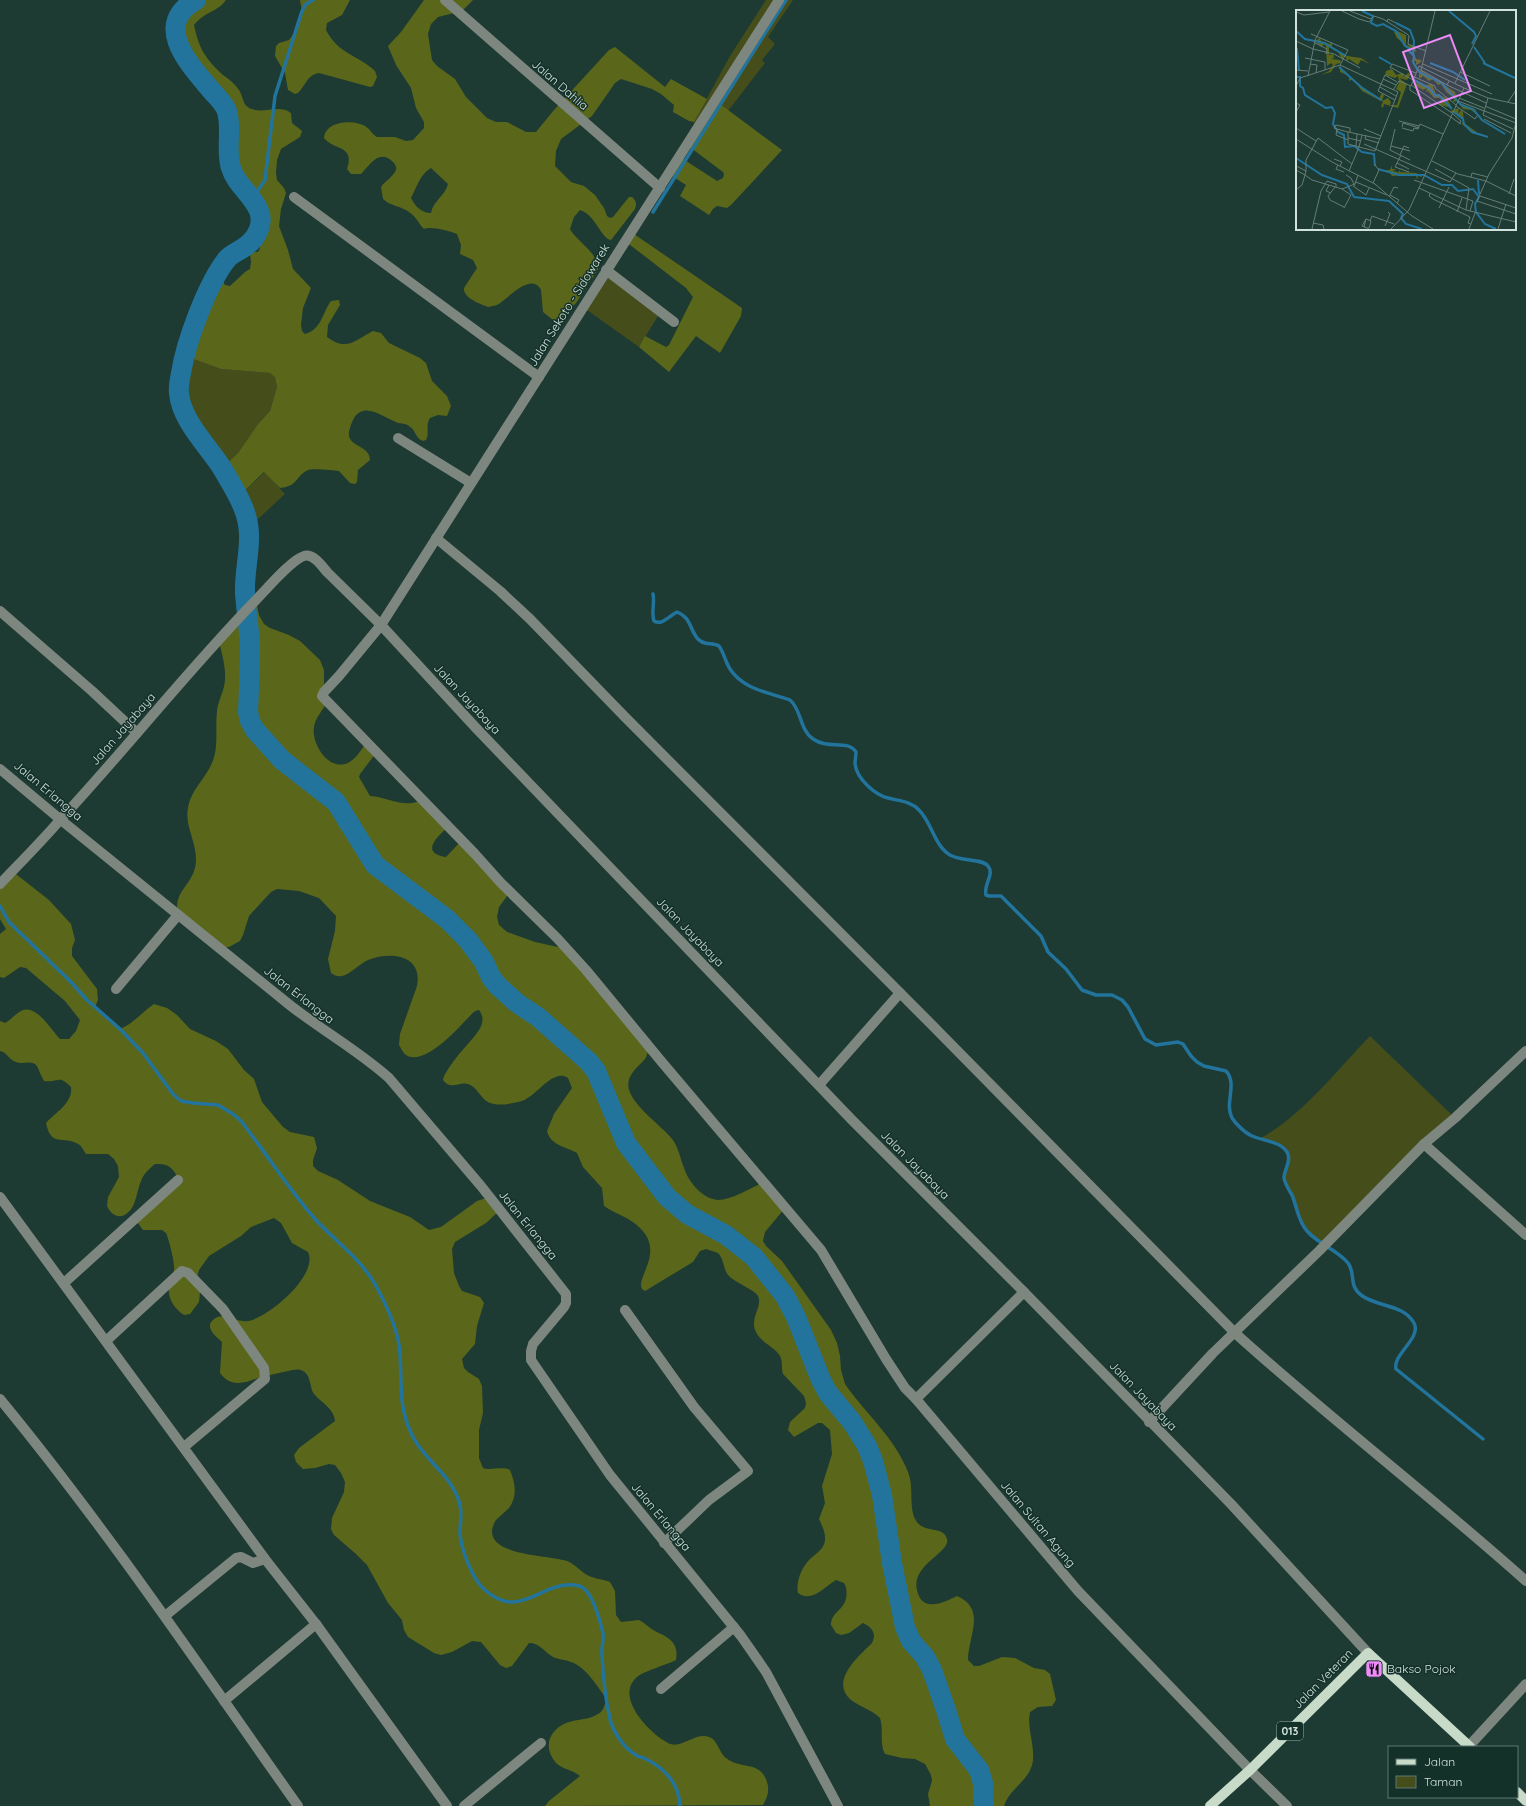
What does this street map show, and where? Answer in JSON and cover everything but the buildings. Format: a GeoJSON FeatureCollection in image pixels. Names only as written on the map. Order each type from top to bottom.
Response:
{"type":"FeatureCollection","features":[{"type":"Feature","properties":{"kind":"main road","name":"Jalan Veteran"},"geometry":{"type":"LineString","coordinates":[[1210,1806],[1250,1770],[1368,1653]]}},
{"type":"Feature","properties":{"kind":"main road"},"geometry":{"type":"LineString","coordinates":[[1368,1653],[1469,1746]]}},
{"type":"Feature","properties":{"kind":"main road"},"geometry":{"type":"LineString","coordinates":[[1518,1793],[1526,1801]]}},
{"type":"Feature","properties":{"kind":"street","name":"Jalan Dahlia"},"geometry":{"type":"LineString","coordinates":[[445,0],[660,188]]}},
{"type":"Feature","properties":{"kind":"street","name":"Jalan Sekoto - Sidowarek"},"geometry":{"type":"LineString","coordinates":[[381,625],[779,0]]}},
{"type":"Feature","properties":{"kind":"street"},"geometry":{"type":"LineString","coordinates":[[294,197],[539,377]]}},
{"type":"Feature","properties":{"kind":"street"},"geometry":{"type":"LineString","coordinates":[[606,270],[674,322]]}},
{"type":"Feature","properties":{"kind":"street"},"geometry":{"type":"LineString","coordinates":[[398,438],[471,483]]}},
{"type":"Feature","properties":{"kind":"street"},"geometry":{"type":"LineString","coordinates":[[436,538],[500,591],[530,620],[640,733],[900,993],[1234,1333],[1433,1499],[1526,1581]]}},
{"type":"Feature","properties":{"kind":"street","name":"Jalan Jayabaya"},"geometry":{"type":"LineString","coordinates":[[0,884],[61,820],[239,618],[300,557],[306,555],[311,557],[320,563],[332,577],[381,625],[476,728],[818,1085],[1024,1292],[1230,1504],[1368,1653]]}},
{"type":"Feature","properties":{"kind":"street"},"geometry":{"type":"LineString","coordinates":[[0,611],[92,691],[137,733]]}},
{"type":"Feature","properties":{"kind":"street","name":"Jalan Sultan Agung"},"geometry":{"type":"LineString","coordinates":[[381,625],[322,696],[475,854],[501,883],[557,938],[586,970],[821,1250],[905,1388],[916,1399],[1078,1591],[1250,1770],[1288,1806]]}},
{"type":"Feature","properties":{"kind":"street","name":"Jalan Erlangga"},"geometry":{"type":"LineString","coordinates":[[0,769],[312,1023],[373,1064],[389,1078],[485,1192],[566,1294],[566,1303],[533,1344],[531,1360],[610,1475],[734,1627],[766,1672],[838,1806]]}},
{"type":"Feature","properties":{"kind":"street"},"geometry":{"type":"LineString","coordinates":[[116,989],[178,914]]}},
{"type":"Feature","properties":{"kind":"street"},"geometry":{"type":"LineString","coordinates":[[818,1085],[900,993]]}},
{"type":"Feature","properties":{"kind":"street"},"geometry":{"type":"LineString","coordinates":[[1149,1422],[1213,1353],[1319,1251],[1424,1144],[1455,1118],[1526,1051]]}},
{"type":"Feature","properties":{"kind":"street"},"geometry":{"type":"LineString","coordinates":[[1424,1144],[1526,1235]]}},
{"type":"Feature","properties":{"kind":"street"},"geometry":{"type":"LineString","coordinates":[[64,1283],[178,1180]]}},
{"type":"Feature","properties":{"kind":"street"},"geometry":{"type":"LineString","coordinates":[[0,1197],[265,1559],[316,1624],[447,1806]]}},
{"type":"Feature","properties":{"kind":"street"},"geometry":{"type":"LineString","coordinates":[[106,1341],[182,1271],[188,1273],[223,1310],[264,1368],[265,1379],[184,1448]]}},
{"type":"Feature","properties":{"kind":"street"},"geometry":{"type":"LineString","coordinates":[[916,1399],[1024,1292]]}},
{"type":"Feature","properties":{"kind":"street"},"geometry":{"type":"LineString","coordinates":[[625,1310],[694,1408],[748,1471],[709,1500],[664,1543]]}},
{"type":"Feature","properties":{"kind":"street"},"geometry":{"type":"LineString","coordinates":[[0,1399],[80,1500],[165,1616],[298,1806]]}},
{"type":"Feature","properties":{"kind":"street"},"geometry":{"type":"LineString","coordinates":[[165,1616],[236,1558],[241,1557],[253,1563],[265,1559]]}},
{"type":"Feature","properties":{"kind":"street"},"geometry":{"type":"LineString","coordinates":[[224,1701],[316,1624]]}},
{"type":"Feature","properties":{"kind":"street"},"geometry":{"type":"LineString","coordinates":[[661,1689],[734,1627]]}},
{"type":"Feature","properties":{"kind":"street"},"geometry":{"type":"LineString","coordinates":[[1471,1746],[1526,1684]]}},
{"type":"Feature","properties":{"kind":"street"},"geometry":{"type":"LineString","coordinates":[[464,1806],[541,1743]]}},
{"type":"Feature","properties":{"kind":"green space"},"geometry":{"type":"Polygon","coordinates":[[[196,0],[226,0],[219,7],[198,20],[194,25],[198,41],[207,58],[237,88],[241,93],[246,106],[257,110],[286,110],[291,113],[292,123],[302,131],[300,137],[281,149],[277,160],[276,173],[277,180],[284,188],[286,193],[281,209],[279,226],[293,269],[311,288],[303,308],[301,325],[302,331],[305,334],[311,332],[318,325],[331,301],[339,300],[340,305],[328,325],[327,337],[340,344],[346,344],[356,341],[373,331],[381,333],[389,343],[420,358],[426,363],[432,381],[447,396],[451,406],[447,416],[438,415],[430,418],[428,424],[428,435],[426,440],[423,441],[418,438],[413,430],[406,424],[398,423],[375,412],[364,411],[358,413],[352,422],[349,434],[350,440],[367,452],[370,460],[358,470],[357,482],[355,484],[350,483],[339,471],[314,469],[304,472],[291,485],[280,488],[264,472],[238,497],[222,468],[238,453],[258,424],[270,411],[277,387],[275,377],[270,373],[221,369],[185,356],[210,287],[218,272],[225,285],[230,286],[250,269],[250,254],[252,252],[258,252],[260,248],[257,239],[257,232],[260,223],[259,212],[253,200],[232,173],[230,166],[229,125],[226,108],[192,68],[178,44],[175,32],[177,21],[183,10],[196,0]]]}},
{"type":"Feature","properties":{"kind":"green space"},"geometry":{"type":"Polygon","coordinates":[[[300,0],[350,0],[342,15],[327,23],[326,30],[337,45],[375,71],[377,77],[373,86],[370,87],[319,73],[309,78],[298,93],[295,94],[288,90],[285,73],[275,56],[276,46],[279,43],[289,40],[296,31],[302,11],[300,0]]]}},
{"type":"Feature","properties":{"kind":"green space"},"geometry":{"type":"Polygon","coordinates":[[[424,0],[473,0],[462,11],[438,17],[431,24],[428,34],[432,60],[437,66],[455,79],[466,97],[487,118],[496,122],[507,122],[526,132],[536,132],[609,50],[615,47],[665,87],[671,79],[707,99],[694,122],[689,121],[673,112],[674,105],[661,94],[652,89],[621,79],[615,83],[592,116],[561,139],[556,151],[555,166],[571,182],[584,186],[595,195],[604,208],[607,216],[610,218],[613,217],[629,197],[632,197],[636,204],[635,209],[611,240],[604,236],[594,221],[586,213],[580,210],[574,217],[570,229],[595,258],[598,269],[576,303],[561,319],[553,320],[543,312],[541,290],[537,285],[525,285],[519,288],[495,306],[488,307],[469,298],[464,292],[464,288],[477,268],[473,260],[460,254],[461,245],[457,234],[435,228],[424,229],[409,212],[383,199],[381,187],[396,170],[394,163],[388,158],[379,158],[371,163],[361,174],[351,174],[347,169],[349,161],[346,152],[328,142],[324,138],[329,128],[340,123],[347,122],[365,126],[377,137],[395,137],[406,141],[413,140],[424,128],[424,122],[416,108],[411,88],[396,65],[388,46],[401,32],[424,0]],[[431,168],[421,177],[411,198],[414,204],[424,212],[431,213],[434,205],[448,184],[431,168]]]}},
{"type":"Feature","properties":{"kind":"green space"},"geometry":{"type":"Polygon","coordinates":[[[766,0],[793,0],[768,37],[775,44],[762,60],[765,63],[728,111],[716,101],[694,134],[694,122],[730,56],[766,0]]]}},
{"type":"Feature","properties":{"kind":"green space"},"geometry":{"type":"Polygon","coordinates":[[[716,101],[782,150],[731,205],[727,208],[717,206],[709,215],[680,196],[686,185],[669,174],[680,157],[717,181],[723,178],[723,172],[687,145],[716,101]]]}},
{"type":"Feature","properties":{"kind":"green space"},"geometry":{"type":"Polygon","coordinates":[[[631,232],[742,308],[741,316],[720,353],[696,336],[669,372],[639,347],[645,336],[666,347],[669,345],[693,297],[686,288],[625,241],[631,232]]]}},
{"type":"Feature","properties":{"kind":"green space"},"geometry":{"type":"Polygon","coordinates":[[[609,276],[658,316],[639,347],[587,310],[609,276]]]}},
{"type":"Feature","properties":{"kind":"green space"},"geometry":{"type":"Polygon","coordinates":[[[185,356],[221,369],[270,373],[275,376],[277,387],[270,411],[258,424],[238,453],[222,468],[189,423],[184,413],[179,393],[179,383],[185,356]]]}},
{"type":"Feature","properties":{"kind":"green space"},"geometry":{"type":"Polygon","coordinates":[[[265,472],[285,494],[257,520],[249,524],[243,506],[238,497],[265,472]]]}},
{"type":"Feature","properties":{"kind":"green space"},"geometry":{"type":"Polygon","coordinates":[[[256,601],[259,615],[264,624],[300,641],[320,660],[324,670],[324,692],[327,702],[316,720],[314,733],[318,747],[326,758],[338,764],[348,763],[360,752],[366,743],[376,753],[359,777],[370,796],[402,803],[422,800],[448,827],[433,844],[432,848],[434,852],[438,855],[446,857],[462,840],[510,892],[499,907],[497,917],[499,925],[507,932],[535,942],[567,949],[649,1047],[645,1059],[630,1076],[628,1085],[629,1090],[632,1097],[642,1110],[673,1140],[692,1184],[701,1193],[712,1199],[718,1200],[735,1196],[763,1182],[785,1208],[765,1232],[763,1241],[766,1246],[782,1261],[831,1330],[837,1343],[841,1370],[845,1384],[888,1437],[908,1472],[911,1483],[914,1517],[922,1526],[941,1532],[947,1539],[946,1545],[929,1562],[918,1577],[916,1586],[919,1596],[922,1601],[931,1604],[937,1604],[957,1596],[966,1601],[974,1616],[968,1660],[974,1666],[979,1666],[1002,1657],[1015,1658],[1034,1668],[1045,1670],[1050,1674],[1056,1700],[1052,1706],[1038,1707],[1030,1712],[1029,1726],[1033,1748],[1033,1761],[1025,1778],[1009,1795],[1004,1806],[930,1806],[928,1794],[932,1781],[931,1775],[925,1764],[915,1759],[885,1754],[882,1745],[882,1727],[880,1718],[851,1700],[845,1693],[843,1685],[848,1669],[872,1643],[874,1637],[873,1631],[863,1623],[849,1633],[841,1635],[836,1633],[831,1625],[834,1616],[843,1605],[847,1595],[844,1583],[836,1580],[813,1595],[803,1596],[798,1593],[798,1582],[802,1570],[821,1549],[825,1542],[824,1532],[819,1519],[825,1503],[822,1486],[832,1454],[830,1430],[822,1423],[818,1423],[794,1437],[788,1430],[790,1422],[805,1408],[806,1403],[804,1396],[783,1374],[780,1356],[758,1336],[756,1332],[754,1322],[759,1304],[758,1296],[756,1293],[735,1281],[728,1275],[718,1253],[706,1249],[700,1251],[693,1262],[645,1291],[642,1289],[642,1278],[650,1255],[650,1246],[647,1236],[635,1224],[604,1206],[602,1188],[583,1167],[577,1153],[555,1143],[547,1131],[554,1114],[572,1088],[568,1078],[562,1076],[557,1077],[545,1084],[528,1098],[522,1101],[507,1104],[492,1104],[487,1102],[471,1085],[465,1083],[449,1085],[446,1083],[443,1080],[446,1072],[480,1029],[482,1024],[482,1015],[479,1010],[473,1013],[438,1047],[421,1056],[413,1057],[406,1055],[399,1045],[400,1034],[417,986],[418,976],[415,968],[410,962],[403,958],[386,956],[368,960],[342,976],[337,976],[331,973],[328,959],[335,931],[336,916],[319,898],[299,891],[277,889],[271,892],[249,916],[240,941],[229,947],[220,948],[178,915],[178,901],[180,895],[193,875],[196,860],[194,845],[188,823],[188,808],[195,790],[212,763],[215,751],[216,717],[225,679],[224,664],[219,640],[256,601]]]}},
{"type":"Feature","properties":{"kind":"green space"},"geometry":{"type":"Polygon","coordinates":[[[12,871],[49,900],[71,924],[75,940],[72,948],[72,956],[97,989],[98,1000],[95,1007],[120,1029],[125,1027],[154,1004],[167,1008],[177,1015],[190,1029],[216,1041],[228,1049],[244,1070],[254,1079],[262,1102],[283,1127],[290,1132],[314,1137],[317,1148],[313,1160],[313,1166],[318,1171],[338,1180],[370,1201],[410,1217],[429,1230],[441,1227],[477,1201],[489,1197],[500,1210],[486,1223],[455,1242],[452,1249],[454,1273],[459,1286],[462,1291],[480,1297],[484,1303],[477,1326],[475,1344],[462,1359],[464,1368],[479,1379],[482,1386],[483,1413],[479,1430],[479,1458],[483,1468],[503,1468],[510,1470],[515,1489],[512,1503],[509,1508],[496,1520],[493,1526],[492,1532],[495,1540],[501,1546],[511,1550],[567,1561],[590,1576],[610,1582],[615,1591],[616,1615],[621,1622],[639,1620],[672,1641],[676,1649],[676,1660],[640,1675],[631,1685],[629,1694],[637,1714],[652,1731],[668,1743],[673,1745],[699,1737],[709,1737],[714,1741],[724,1756],[732,1762],[750,1766],[760,1771],[764,1775],[768,1788],[767,1797],[763,1805],[545,1806],[580,1776],[556,1763],[550,1752],[549,1740],[551,1735],[560,1726],[594,1716],[600,1713],[603,1709],[606,1698],[591,1677],[576,1664],[552,1657],[538,1645],[532,1643],[529,1643],[512,1666],[506,1668],[500,1665],[481,1642],[472,1641],[452,1652],[441,1655],[434,1653],[408,1637],[404,1630],[402,1620],[388,1603],[367,1565],[334,1535],[331,1529],[332,1518],[344,1492],[345,1482],[341,1473],[335,1465],[329,1464],[315,1468],[303,1469],[296,1462],[294,1455],[299,1448],[335,1421],[330,1410],[313,1392],[306,1373],[297,1369],[250,1381],[234,1383],[229,1381],[220,1373],[222,1342],[212,1332],[210,1326],[213,1320],[217,1317],[225,1316],[248,1321],[257,1318],[279,1304],[290,1294],[306,1272],[309,1261],[308,1252],[292,1243],[281,1223],[274,1218],[251,1227],[241,1236],[209,1256],[199,1270],[197,1277],[200,1292],[199,1302],[190,1314],[184,1315],[174,1306],[169,1294],[169,1285],[174,1272],[174,1267],[172,1252],[166,1233],[162,1230],[143,1230],[135,1219],[179,1181],[173,1170],[168,1166],[155,1164],[142,1178],[133,1207],[130,1211],[122,1216],[114,1215],[107,1206],[108,1197],[119,1177],[118,1166],[114,1159],[108,1154],[86,1154],[79,1145],[67,1140],[58,1140],[51,1136],[48,1131],[46,1123],[67,1103],[71,1093],[71,1087],[61,1080],[44,1081],[35,1064],[30,1062],[18,1063],[0,1051],[0,1021],[5,1023],[21,1011],[27,1010],[38,1014],[60,1039],[69,1039],[76,1031],[80,1020],[65,1001],[26,968],[20,967],[4,978],[0,977],[0,934],[6,929],[0,919],[0,884],[12,871]]]}},
{"type":"Feature","properties":{"kind":"green space"},"geometry":{"type":"Polygon","coordinates":[[[1370,1036],[1455,1118],[1321,1243],[1307,1231],[1301,1221],[1284,1179],[1289,1156],[1287,1151],[1279,1145],[1259,1139],[1274,1130],[1304,1106],[1370,1036]]]}},
{"type":"Feature","properties":{"kind":"waterway"},"geometry":{"type":"LineString","coordinates":[[196,0],[183,10],[177,21],[176,33],[179,45],[193,68],[226,109],[229,122],[229,161],[231,168],[237,180],[256,205],[261,221],[256,235],[250,243],[227,259],[212,283],[192,330],[187,346],[179,388],[181,403],[190,423],[228,477],[241,502],[247,518],[249,539],[245,593],[250,644],[248,712],[250,721],[255,730],[282,760],[336,802],[375,865],[447,919],[468,940],[484,962],[491,977],[497,985],[517,1003],[538,1017],[589,1062],[596,1071],[626,1143],[667,1197],[687,1214],[726,1235],[754,1257],[785,1296],[796,1317],[821,1380],[828,1393],[852,1422],[867,1446],[873,1461],[882,1495],[892,1563],[905,1627],[911,1641],[925,1657],[932,1670],[955,1739],[979,1770],[983,1783],[984,1806]]}},
{"type":"Feature","properties":{"kind":"waterway"},"geometry":{"type":"LineString","coordinates":[[252,199],[265,180],[275,96],[302,11],[306,4],[313,0]]}},
{"type":"Feature","properties":{"kind":"waterway"},"geometry":{"type":"LineString","coordinates":[[653,212],[786,0]]}},
{"type":"Feature","properties":{"kind":"waterway"},"geometry":{"type":"LineString","coordinates":[[653,594],[654,621],[663,621],[677,612],[682,614],[700,641],[719,646],[730,669],[742,682],[749,686],[790,700],[797,709],[805,730],[813,739],[825,744],[843,745],[852,748],[856,752],[856,770],[867,786],[878,794],[916,807],[927,821],[940,846],[945,851],[960,859],[981,862],[988,866],[990,869],[990,876],[986,887],[986,895],[1001,896],[1041,936],[1048,952],[1066,969],[1082,990],[1096,995],[1112,995],[1122,1000],[1128,1007],[1145,1039],[1156,1045],[1178,1042],[1183,1044],[1197,1062],[1204,1066],[1226,1071],[1231,1082],[1229,1106],[1232,1118],[1249,1135],[1276,1143],[1287,1152],[1289,1158],[1284,1178],[1304,1227],[1317,1240],[1344,1258],[1352,1271],[1353,1283],[1361,1295],[1374,1302],[1404,1312],[1414,1323],[1414,1335],[1398,1358],[1396,1369],[1483,1439]]}},
{"type":"Feature","properties":{"kind":"waterway"},"geometry":{"type":"LineString","coordinates":[[0,906],[9,922],[71,982],[87,1000],[120,1029],[143,1053],[173,1094],[181,1101],[218,1105],[241,1121],[305,1207],[315,1219],[356,1259],[370,1277],[380,1294],[395,1328],[400,1354],[404,1414],[417,1444],[445,1477],[456,1494],[461,1508],[460,1533],[462,1547],[476,1579],[485,1590],[497,1599],[509,1602],[530,1598],[562,1586],[574,1585],[582,1587],[587,1591],[596,1608],[603,1633],[602,1652],[604,1687],[611,1724],[623,1744],[638,1756],[658,1766],[670,1777],[677,1790],[680,1806]]}},
{"type":"Feature","properties":{"kind":"place","name":"Bakso Pojok"},"geometry":{"type":"Point","coordinates":[1374,1669]}}]}
